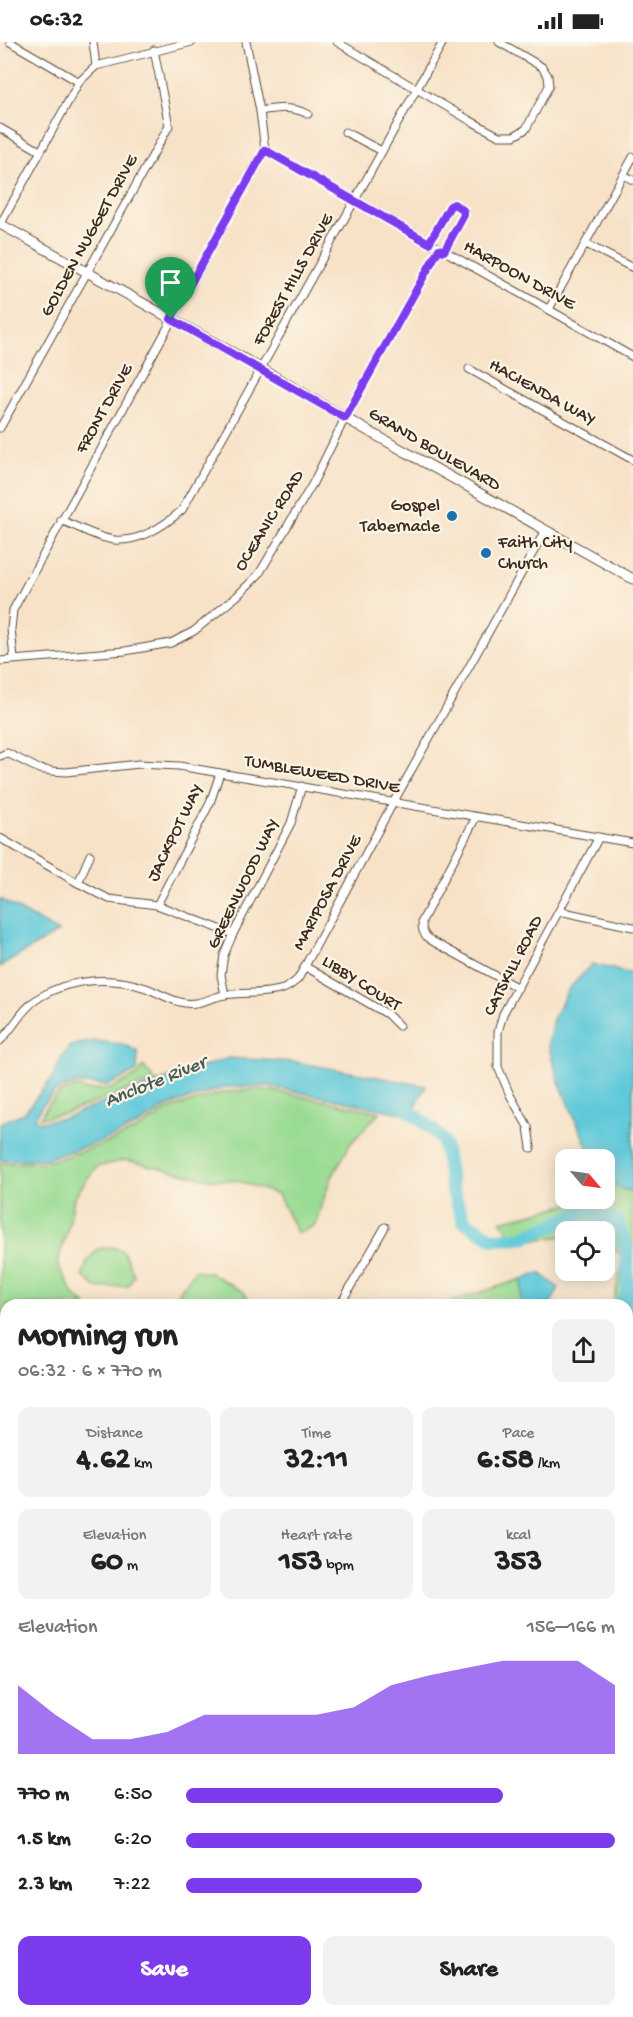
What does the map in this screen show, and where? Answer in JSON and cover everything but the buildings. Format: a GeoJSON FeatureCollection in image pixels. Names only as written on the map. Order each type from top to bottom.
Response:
{"type":"FeatureCollection","features":[{"type":"Feature","properties":{"kind":"street"},"geometry":{"type":"LineString","coordinates":[[10,42],[79,82]]}},
{"type":"Feature","properties":{"kind":"street"},"geometry":{"type":"LineString","coordinates":[[93,42],[96,66]]}},
{"type":"Feature","properties":{"kind":"street"},"geometry":{"type":"LineString","coordinates":[[0,225],[79,82],[96,66],[192,42]]}},
{"type":"Feature","properties":{"kind":"street"},"geometry":{"type":"LineString","coordinates":[[246,42],[260,111],[265,150]]}},
{"type":"Feature","properties":{"kind":"street"},"geometry":{"type":"LineString","coordinates":[[337,42],[499,136],[514,136],[525,129],[549,86],[548,76],[542,67],[499,42]]}},
{"type":"Feature","properties":{"kind":"street","name":"FOREST HILLS DRIVE"},"geometry":{"type":"LineString","coordinates":[[61,520],[114,540],[136,538],[164,526],[182,510],[442,42]]}},
{"type":"Feature","properties":{"kind":"street","name":"GOLDEN NUGGET DRIVE"},"geometry":{"type":"LineString","coordinates":[[0,428],[169,126],[154,50]]}},
{"type":"Feature","properties":{"kind":"street"},"geometry":{"type":"LineString","coordinates":[[260,111],[284,107],[308,114]]}},
{"type":"Feature","properties":{"kind":"street"},"geometry":{"type":"LineString","coordinates":[[0,128],[40,151]]}},
{"type":"Feature","properties":{"kind":"street"},"geometry":{"type":"LineString","coordinates":[[345,132],[382,151]]}},
{"type":"Feature","properties":{"kind":"street","name":"HARPOON DRIVE"},"geometry":{"type":"LineString","coordinates":[[265,150],[633,357]]}},
{"type":"Feature","properties":{"kind":"street","name":"FRONT DRIVE"},"geometry":{"type":"LineString","coordinates":[[14,659],[11,629],[13,610],[265,150]]}},
{"type":"Feature","properties":{"kind":"street"},"geometry":{"type":"LineString","coordinates":[[549,309],[633,158]]}},
{"type":"Feature","properties":{"kind":"street"},"geometry":{"type":"LineString","coordinates":[[624,175],[633,180]]}},
{"type":"Feature","properties":{"kind":"street","name":"OCEANIC ROAD"},"geometry":{"type":"LineString","coordinates":[[0,661],[125,651],[171,643],[194,631],[237,596],[259,574],[313,483],[345,418],[441,250],[464,215],[460,207],[454,204],[450,206],[429,243]]}},
{"type":"Feature","properties":{"kind":"street","name":"GRAND BOULEVARD"},"geometry":{"type":"LineString","coordinates":[[0,225],[262,369],[633,579]]}},
{"type":"Feature","properties":{"kind":"street"},"geometry":{"type":"LineString","coordinates":[[586,244],[633,268]]}},
{"type":"Feature","properties":{"kind":"street","name":"HACIENDA WAY"},"geometry":{"type":"LineString","coordinates":[[469,369],[633,460]]}},
{"type":"Feature","properties":{"kind":"street","name":"MARIPOSA DRIVE"},"geometry":{"type":"LineString","coordinates":[[0,1041],[24,1009],[39,997],[80,981],[127,982],[192,1005],[225,995],[268,993],[286,988],[298,979],[545,531]]}},
{"type":"Feature","properties":{"kind":"street","name":"TUMBLEWEED DRIVE"},"geometry":{"type":"LineString","coordinates":[[4,754],[39,769],[66,772],[139,764],[179,766],[633,843]]}},
{"type":"Feature","properties":{"kind":"street","name":"JACKPOT WAY"},"geometry":{"type":"LineString","coordinates":[[157,905],[210,803],[220,773]]}},
{"type":"Feature","properties":{"kind":"street","name":"GREENWOOD WAY"},"geometry":{"type":"LineString","coordinates":[[225,995],[221,975],[224,955],[291,823],[302,786]]}},
{"type":"Feature","properties":{"kind":"street"},"geometry":{"type":"LineString","coordinates":[[476,817],[422,921],[422,931],[425,937],[518,988]]}},
{"type":"Feature","properties":{"kind":"street","name":"CATSKILL ROAD"},"geometry":{"type":"LineString","coordinates":[[531,1148],[528,1127],[498,1067],[498,1032],[503,1014],[599,837]]}},
{"type":"Feature","properties":{"kind":"street"},"geometry":{"type":"LineString","coordinates":[[0,838],[78,883],[110,898],[157,905],[233,934]]}},
{"type":"Feature","properties":{"kind":"street"},"geometry":{"type":"LineString","coordinates":[[78,883],[90,855]]}},
{"type":"Feature","properties":{"kind":"street"},"geometry":{"type":"LineString","coordinates":[[560,911],[633,927]]}},
{"type":"Feature","properties":{"kind":"street","name":"LIBBY COURT"},"geometry":{"type":"LineString","coordinates":[[306,967],[387,1014],[399,1026]]}},
{"type":"Feature","properties":{"kind":"street"},"geometry":{"type":"LineString","coordinates":[[343,1299],[385,1227]]}},
{"type":"Feature","properties":{"kind":"green space"},"geometry":{"type":"Polygon","coordinates":[[[143,1066],[155,1080],[64,1114],[40,1118],[59,1093],[77,1087],[87,1090],[111,1089],[139,1074],[143,1066]]]}},
{"type":"Feature","properties":{"kind":"green space"},"geometry":{"type":"Polygon","coordinates":[[[257,1089],[274,1091],[380,1112],[350,1144],[329,1183],[315,1225],[298,1234],[278,1195],[239,1181],[207,1179],[126,1160],[96,1167],[74,1197],[69,1225],[57,1264],[79,1299],[0,1299],[0,1163],[48,1162],[107,1143],[138,1129],[169,1109],[225,1092],[257,1089]]]}},
{"type":"Feature","properties":{"kind":"green space"},"geometry":{"type":"Polygon","coordinates":[[[615,1186],[633,1191],[633,1299],[614,1299],[623,1258],[615,1249],[615,1221],[555,1221],[555,1237],[517,1242],[501,1221],[555,1208],[615,1209],[615,1186]]]}},
{"type":"Feature","properties":{"kind":"green space"},"geometry":{"type":"Polygon","coordinates":[[[113,1247],[123,1251],[134,1275],[128,1286],[97,1288],[82,1276],[87,1262],[98,1249],[113,1247]]]}},
{"type":"Feature","properties":{"kind":"green space"},"geometry":{"type":"Polygon","coordinates":[[[195,1270],[210,1273],[244,1292],[248,1299],[174,1299],[195,1270]]]}},
{"type":"Feature","properties":{"kind":"green space"},"geometry":{"type":"Polygon","coordinates":[[[522,1279],[521,1299],[459,1299],[522,1279]]]}},
{"type":"Feature","properties":{"kind":"water"},"geometry":{"type":"Polygon","coordinates":[[[0,899],[58,932],[0,967],[0,899]]]}},
{"type":"Feature","properties":{"kind":"water"},"geometry":{"type":"Polygon","coordinates":[[[592,964],[633,974],[633,1191],[615,1186],[615,1149],[589,1149],[559,1082],[548,1045],[553,1019],[568,990],[592,964]]]}},
{"type":"Feature","properties":{"kind":"water"},"geometry":{"type":"Polygon","coordinates":[[[95,1041],[123,1044],[138,1052],[137,1071],[109,1085],[77,1084],[57,1090],[41,1107],[35,1119],[40,1122],[65,1118],[155,1083],[229,1058],[296,1062],[426,1086],[411,1115],[268,1086],[226,1087],[168,1106],[136,1126],[105,1140],[46,1159],[0,1160],[0,1123],[24,1113],[54,1076],[62,1057],[70,1046],[95,1041]]]}},
{"type":"Feature","properties":{"kind":"water"},"geometry":{"type":"Polygon","coordinates":[[[540,1273],[559,1288],[553,1299],[521,1299],[522,1279],[540,1273]]]}},
{"type":"Feature","properties":{"kind":"waterway","name":"Anclote River"},"geometry":{"type":"LineString","coordinates":[[399,1103],[443,1140],[452,1189],[464,1221],[493,1239],[522,1238],[584,1212],[617,1221],[627,1250],[628,1292],[624,1299]]}},
{"type":"Feature","properties":{"kind":"place","name":"Gospel Tabernacle"},"geometry":{"type":"Point","coordinates":[452,516]}},
{"type":"Feature","properties":{"kind":"place","name":"Faith City Church"},"geometry":{"type":"Point","coordinates":[486,553]}},
{"type":"Feature","properties":{"kind":"route"},"geometry":{"type":"LineString","coordinates":[[265,150],[429,243],[450,206],[454,204],[463,210],[464,215],[444,251],[439,249],[345,418],[171,319],[265,150]]}}]}
